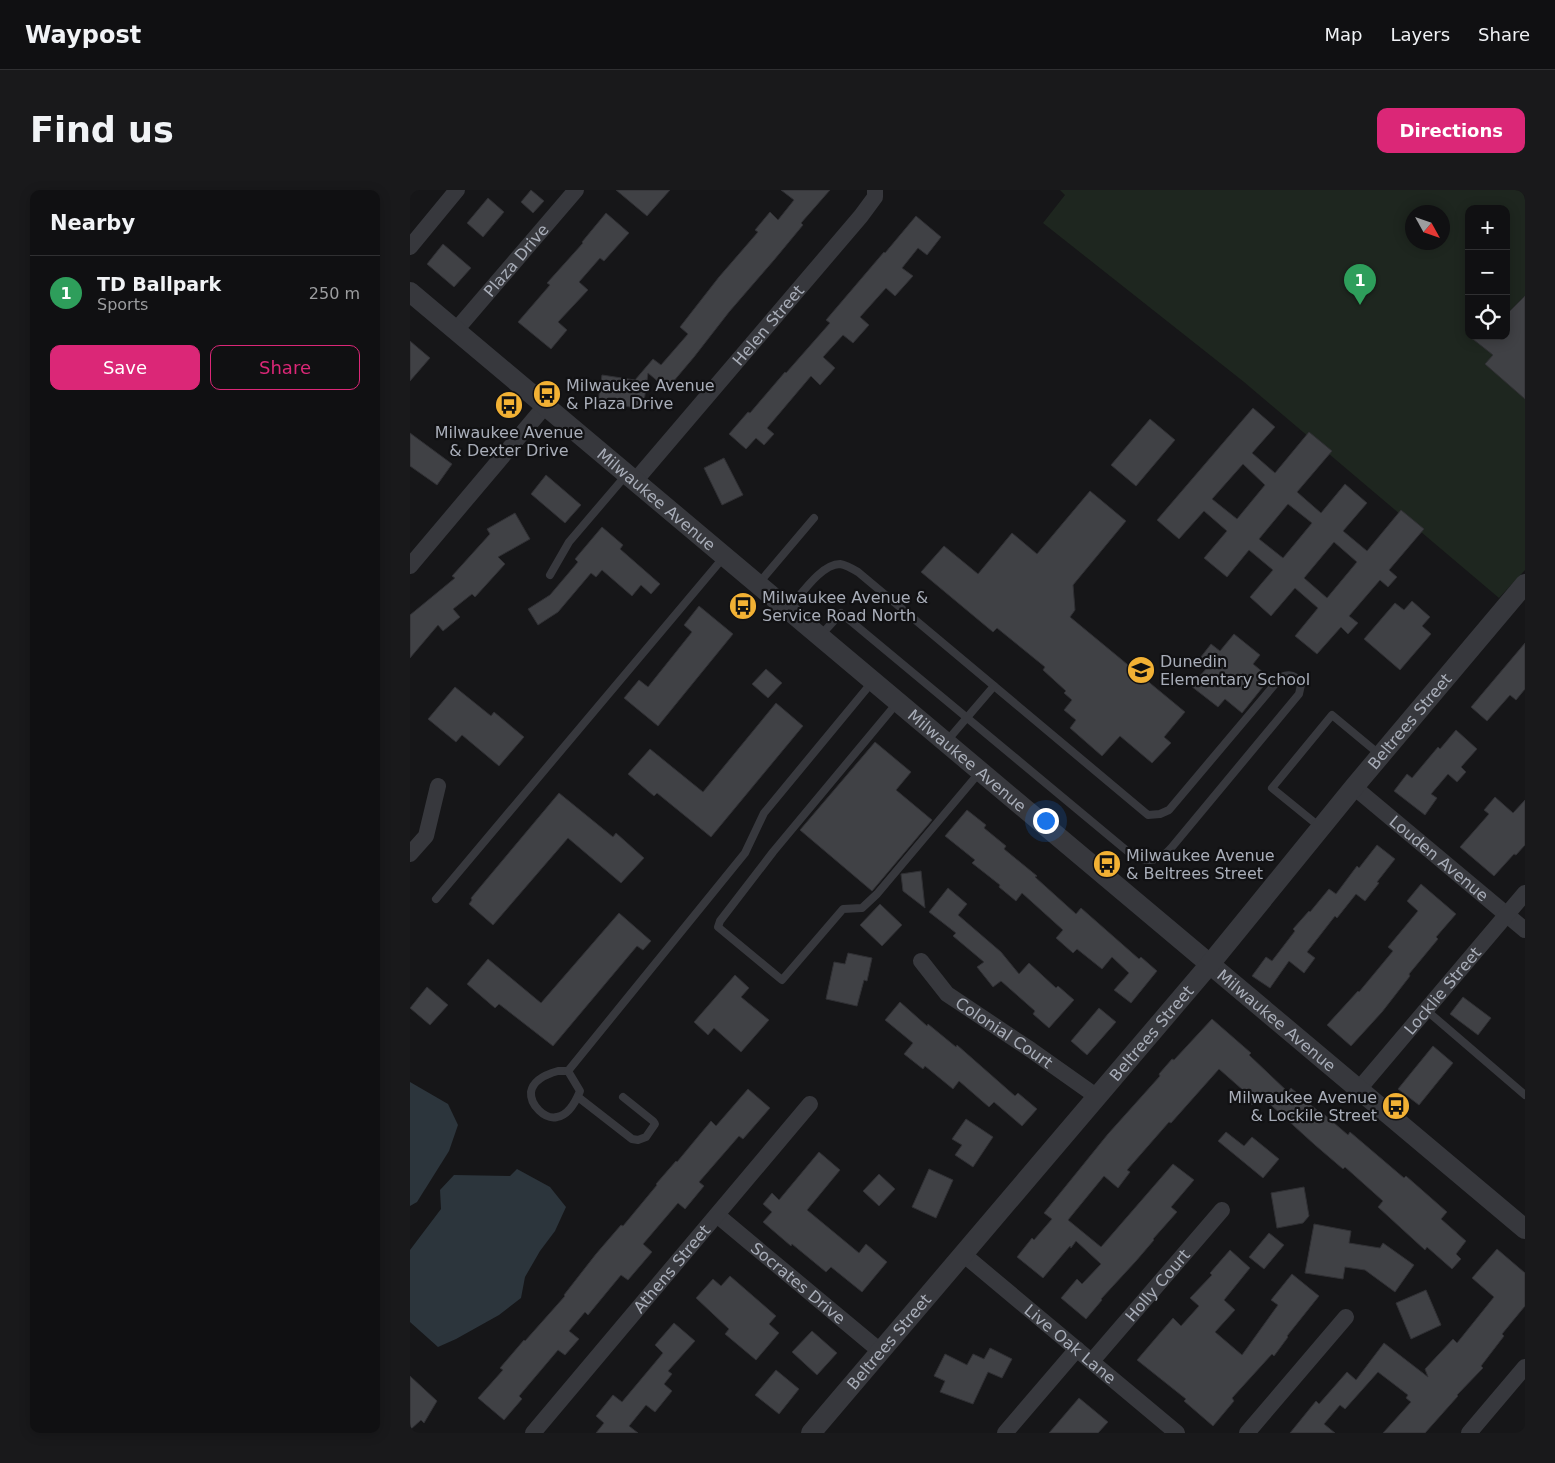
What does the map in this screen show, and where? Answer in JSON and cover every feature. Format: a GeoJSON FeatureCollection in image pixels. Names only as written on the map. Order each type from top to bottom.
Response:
{"type":"FeatureCollection","features":[{"type":"Feature","properties":{"kind":"street"},"geometry":{"type":"LineString","coordinates":[[410,247],[458,190]]}},
{"type":"Feature","properties":{"kind":"street","name":"Plaza Drive"},"geometry":{"type":"LineString","coordinates":[[456,330],[576,190]]}},
{"type":"Feature","properties":{"kind":"street","name":"Helen Street"},"geometry":{"type":"LineString","coordinates":[[631,478],[861,216],[875,197],[875,190]]}},
{"type":"Feature","properties":{"kind":"street","name":"Milwaukee Avenue"},"geometry":{"type":"LineString","coordinates":[[410,292],[1525,1229]]}},
{"type":"Feature","properties":{"kind":"street"},"geometry":{"type":"LineString","coordinates":[[410,566],[545,406]]}},
{"type":"Feature","properties":{"kind":"street","name":"Beltrees Street"},"geometry":{"type":"LineString","coordinates":[[811,1433],[1210,964],[1354,787],[1524,586]]}},
{"type":"Feature","properties":{"kind":"street"},"geometry":{"type":"LineString","coordinates":[[410,854],[426,836],[438,786]]}},
{"type":"Feature","properties":{"kind":"street","name":"Louden Avenue"},"geometry":{"type":"LineString","coordinates":[[1354,787],[1525,930]]}},
{"type":"Feature","properties":{"kind":"street","name":"Locklie Street"},"geometry":{"type":"LineString","coordinates":[[1359,1089],[1525,893]]}},
{"type":"Feature","properties":{"kind":"street","name":"Colonial Court"},"geometry":{"type":"LineString","coordinates":[[921,961],[947,994],[1096,1096]]}},
{"type":"Feature","properties":{"kind":"street","name":"Athens Street"},"geometry":{"type":"LineString","coordinates":[[533,1433],[810,1104]]}},
{"type":"Feature","properties":{"kind":"street","name":"Holly Court"},"geometry":{"type":"LineString","coordinates":[[1092,1361],[1222,1210]]}},
{"type":"Feature","properties":{"kind":"street","name":"Socrates Drive"},"geometry":{"type":"LineString","coordinates":[[717,1215],[880,1352]]}},
{"type":"Feature","properties":{"kind":"street","name":"Live Oak Lane"},"geometry":{"type":"LineString","coordinates":[[963,1254],[1177,1433]]}},
{"type":"Feature","properties":{"kind":"street"},"geometry":{"type":"LineString","coordinates":[[1247,1433],[1346,1317]]}},
{"type":"Feature","properties":{"kind":"street"},"geometry":{"type":"LineString","coordinates":[[1004,1433],[1077,1349]]}},
{"type":"Feature","properties":{"kind":"street"},"geometry":{"type":"LineString","coordinates":[[1469,1433],[1525,1367]]}},
{"type":"Feature","properties":{"kind":"lane"},"geometry":{"type":"LineString","coordinates":[[550,575],[569,542],[631,478]]}},
{"type":"Feature","properties":{"kind":"lane"},"geometry":{"type":"LineString","coordinates":[[758,585],[814,518]]}},
{"type":"Feature","properties":{"kind":"lane"},"geometry":{"type":"LineString","coordinates":[[436,899],[724,556]]}},
{"type":"Feature","properties":{"kind":"lane"},"geometry":{"type":"LineString","coordinates":[[788,610],[823,570],[840,564],[858,572],[1148,815],[1160,814],[1168,810],[1281,676],[1294,676],[1301,685],[1299,694],[1172,847],[1165,855],[1157,859],[1148,860],[1132,855],[841,612],[820,636]]}},
{"type":"Feature","properties":{"kind":"lane"},"geometry":{"type":"LineString","coordinates":[[568,1071],[580,1091],[578,1097],[567,1112],[557,1118],[540,1112],[532,1100],[531,1092],[536,1082],[548,1074],[568,1071],[745,853],[764,813],[873,681]]}},
{"type":"Feature","properties":{"kind":"lane"},"geometry":{"type":"LineString","coordinates":[[946,742],[994,686]]}},
{"type":"Feature","properties":{"kind":"lane"},"geometry":{"type":"LineString","coordinates":[[898,702],[774,852],[720,921],[718,927],[782,980],[843,909],[862,908],[877,894],[980,771]]}},
{"type":"Feature","properties":{"kind":"lane"},"geometry":{"type":"LineString","coordinates":[[1321,828],[1272,788],[1332,715],[1381,756]]}},
{"type":"Feature","properties":{"kind":"lane"},"geometry":{"type":"LineString","coordinates":[[1426,1010],[1525,1095]]}},
{"type":"Feature","properties":{"kind":"lane"},"geometry":{"type":"LineString","coordinates":[[578,1097],[632,1139],[638,1140],[646,1137],[655,1124],[623,1097]]}},
{"type":"Feature","properties":{"kind":"shaded area"},"geometry":{"type":"Polygon","coordinates":[[[1060,190],[1525,190],[1525,570],[1499,598],[1244,382],[1043,223],[1065,195],[1060,190]]]}},
{"type":"Feature","properties":{"kind":"shaded area"},"geometry":{"type":"Polygon","coordinates":[[[410,1082],[448,1104],[458,1125],[449,1151],[417,1202],[410,1206],[410,1082]]]}},
{"type":"Feature","properties":{"kind":"shaded area"},"geometry":{"type":"Polygon","coordinates":[[[517,1169],[550,1187],[566,1207],[555,1231],[540,1251],[525,1277],[521,1298],[499,1315],[438,1347],[410,1322],[410,1250],[441,1209],[440,1190],[454,1175],[510,1176],[517,1169]]]}},
{"type":"Feature","properties":{"kind":"building"},"geometry":{"type":"Polygon","coordinates":[[[531,190],[544,201],[533,213],[521,202],[531,190]]]}},
{"type":"Feature","properties":{"kind":"building"},"geometry":{"type":"Polygon","coordinates":[[[616,190],[670,190],[647,216],[616,190]]]}},
{"type":"Feature","properties":{"kind":"building"},"geometry":{"type":"Polygon","coordinates":[[[781,190],[830,190],[801,223],[803,225],[667,389],[648,373],[643,409],[598,402],[602,375],[635,380],[653,359],[661,365],[688,334],[680,327],[719,277],[758,232],[755,230],[770,212],[778,220],[794,200],[781,190]]]}},
{"type":"Feature","properties":{"kind":"building"},"geometry":{"type":"Polygon","coordinates":[[[488,198],[504,212],[483,237],[467,223],[488,198]]]}},
{"type":"Feature","properties":{"kind":"building"},"geometry":{"type":"Polygon","coordinates":[[[606,213],[629,233],[604,261],[600,258],[579,282],[588,290],[558,322],[567,330],[551,349],[518,322],[550,285],[547,283],[583,243],[606,213]]]}},
{"type":"Feature","properties":{"kind":"building"},"geometry":{"type":"Polygon","coordinates":[[[916,216],[941,237],[927,255],[918,248],[902,268],[913,276],[895,296],[886,288],[860,317],[869,325],[853,343],[843,335],[823,357],[835,368],[820,385],[811,376],[767,428],[774,434],[764,445],[756,438],[746,449],[729,434],[830,323],[826,320],[916,216]]]}},
{"type":"Feature","properties":{"kind":"building"},"geometry":{"type":"Polygon","coordinates":[[[443,244],[471,268],[454,287],[427,264],[443,244]]]}},
{"type":"Feature","properties":{"kind":"building"},"geometry":{"type":"Polygon","coordinates":[[[1525,296],[1525,399],[1485,364],[1493,355],[1474,340],[1510,340],[1510,311],[1525,296]]]}},
{"type":"Feature","properties":{"kind":"building"},"geometry":{"type":"Polygon","coordinates":[[[410,341],[430,358],[410,381],[410,341]]]}},
{"type":"Feature","properties":{"kind":"building"},"geometry":{"type":"Polygon","coordinates":[[[1253,408],[1275,427],[1252,453],[1275,473],[1309,432],[1332,451],[1297,492],[1321,513],[1345,484],[1367,503],[1343,531],[1367,551],[1401,510],[1424,529],[1389,570],[1397,577],[1388,587],[1380,580],[1349,616],[1358,623],[1348,634],[1341,627],[1317,654],[1295,636],[1318,608],[1295,588],[1271,616],[1250,597],[1273,570],[1249,550],[1227,577],[1204,558],[1227,531],[1204,511],[1179,539],[1157,520],[1253,408]],[[1243,464],[1212,499],[1237,519],[1265,485],[1243,464]],[[1288,504],[1259,539],[1283,558],[1312,523],[1288,504]],[[1334,542],[1304,578],[1327,598],[1357,562],[1334,542]]]}},
{"type":"Feature","properties":{"kind":"building"},"geometry":{"type":"Polygon","coordinates":[[[1150,419],[1175,440],[1136,486],[1111,465],[1150,419]]]}},
{"type":"Feature","properties":{"kind":"building"},"geometry":{"type":"Polygon","coordinates":[[[410,433],[452,464],[437,485],[410,466],[410,433]]]}},
{"type":"Feature","properties":{"kind":"building"},"geometry":{"type":"Polygon","coordinates":[[[724,458],[743,495],[722,505],[704,468],[724,458]]]}},
{"type":"Feature","properties":{"kind":"building"},"geometry":{"type":"Polygon","coordinates":[[[546,475],[581,505],[565,523],[531,494],[546,475]]]}},
{"type":"Feature","properties":{"kind":"building"},"geometry":{"type":"Polygon","coordinates":[[[1090,491],[1126,521],[1073,585],[1075,610],[1070,617],[1185,712],[1164,737],[1171,743],[1152,763],[1120,736],[1102,756],[1070,728],[1076,720],[1064,710],[1072,700],[1064,693],[1066,691],[1043,670],[1045,667],[997,628],[993,632],[921,572],[944,546],[978,574],[1012,533],[1037,554],[1090,491]]]}},
{"type":"Feature","properties":{"kind":"building"},"geometry":{"type":"Polygon","coordinates":[[[515,513],[530,539],[498,557],[505,564],[475,597],[472,594],[453,609],[460,617],[443,631],[438,625],[410,658],[410,615],[455,578],[452,576],[490,534],[487,529],[515,513]]]}},
{"type":"Feature","properties":{"kind":"building"},"geometry":{"type":"Polygon","coordinates":[[[602,527],[623,545],[620,549],[660,584],[651,594],[641,585],[632,596],[602,570],[596,577],[591,573],[558,612],[538,625],[528,609],[550,595],[578,562],[575,559],[602,527]]]}},
{"type":"Feature","properties":{"kind":"building"},"geometry":{"type":"Polygon","coordinates":[[[1412,601],[1430,617],[1422,626],[1431,634],[1400,670],[1364,639],[1395,603],[1404,610],[1412,601]]]}},
{"type":"Feature","properties":{"kind":"building"},"geometry":{"type":"Polygon","coordinates":[[[699,606],[733,634],[658,726],[624,698],[639,680],[648,687],[692,632],[684,625],[699,606]]]}},
{"type":"Feature","properties":{"kind":"building"},"geometry":{"type":"Polygon","coordinates":[[[1234,634],[1260,655],[1253,664],[1270,678],[1242,713],[1225,699],[1218,707],[1191,686],[1206,669],[1197,662],[1211,644],[1220,651],[1234,634]]]}},
{"type":"Feature","properties":{"kind":"building"},"geometry":{"type":"Polygon","coordinates":[[[1525,643],[1525,689],[1516,700],[1510,695],[1487,721],[1471,707],[1525,643]]]}},
{"type":"Feature","properties":{"kind":"building"},"geometry":{"type":"Polygon","coordinates":[[[766,669],[782,683],[768,698],[752,684],[766,669]]]}},
{"type":"Feature","properties":{"kind":"building"},"geometry":{"type":"Polygon","coordinates":[[[455,687],[491,716],[494,712],[524,737],[499,766],[462,735],[456,742],[428,719],[455,687]]]}},
{"type":"Feature","properties":{"kind":"building"},"geometry":{"type":"Polygon","coordinates":[[[776,703],[803,726],[711,837],[657,793],[654,796],[628,774],[650,749],[703,792],[776,703]]]}},
{"type":"Feature","properties":{"kind":"building"},"geometry":{"type":"Polygon","coordinates":[[[1456,730],[1477,749],[1461,767],[1466,772],[1457,782],[1448,774],[1431,794],[1437,798],[1425,815],[1394,791],[1407,774],[1412,778],[1438,747],[1440,749],[1456,730]]]}},
{"type":"Feature","properties":{"kind":"building"},"geometry":{"type":"Polygon","coordinates":[[[875,742],[911,772],[896,790],[932,820],[872,891],[800,830],[875,742]]]}},
{"type":"Feature","properties":{"kind":"building"},"geometry":{"type":"Polygon","coordinates":[[[559,793],[613,837],[616,833],[644,858],[621,883],[568,838],[493,925],[469,904],[472,900],[471,898],[559,793]]]}},
{"type":"Feature","properties":{"kind":"building"},"geometry":{"type":"Polygon","coordinates":[[[1495,797],[1513,813],[1525,800],[1525,845],[1494,876],[1460,847],[1489,814],[1484,810],[1495,797]]]}},
{"type":"Feature","properties":{"kind":"building"},"geometry":{"type":"Polygon","coordinates":[[[967,810],[986,825],[984,828],[1006,846],[1004,849],[1037,876],[1035,877],[1076,914],[1081,908],[1139,959],[1141,957],[1157,971],[1131,1003],[1114,990],[1129,973],[1112,957],[1102,969],[1077,949],[1073,953],[1056,938],[1063,930],[1022,893],[1016,901],[999,887],[1000,885],[972,863],[975,860],[945,836],[967,810]]]}},
{"type":"Feature","properties":{"kind":"building"},"geometry":{"type":"Polygon","coordinates":[[[1377,845],[1395,859],[1365,901],[1356,894],[1337,918],[1335,916],[1307,952],[1315,958],[1304,973],[1289,961],[1270,988],[1252,976],[1266,957],[1272,961],[1295,931],[1293,929],[1329,889],[1336,894],[1357,866],[1359,868],[1377,845]]]}},
{"type":"Feature","properties":{"kind":"building"},"geometry":{"type":"Polygon","coordinates":[[[921,871],[925,908],[903,891],[901,874],[921,871]]]}},
{"type":"Feature","properties":{"kind":"building"},"geometry":{"type":"Polygon","coordinates":[[[1421,884],[1456,914],[1436,937],[1438,939],[1409,974],[1410,976],[1382,1012],[1351,1046],[1327,1025],[1359,992],[1393,951],[1388,947],[1418,911],[1407,901],[1421,884]]]}},
{"type":"Feature","properties":{"kind":"building"},"geometry":{"type":"Polygon","coordinates":[[[948,888],[967,904],[958,915],[1001,952],[1019,974],[1029,963],[1056,988],[1058,986],[1074,1000],[1049,1028],[1033,1014],[1035,1011],[1001,981],[993,987],[977,967],[984,962],[953,936],[956,933],[929,912],[948,888]]]}},
{"type":"Feature","properties":{"kind":"building"},"geometry":{"type":"Polygon","coordinates":[[[880,904],[902,925],[882,946],[860,925],[880,904]]]}},
{"type":"Feature","properties":{"kind":"building"},"geometry":{"type":"Polygon","coordinates":[[[619,913],[651,941],[643,950],[637,946],[553,1046],[499,1004],[495,1008],[467,984],[488,959],[541,1003],[619,913]]]}},
{"type":"Feature","properties":{"kind":"building"},"geometry":{"type":"Polygon","coordinates":[[[848,953],[872,958],[867,981],[864,980],[857,1006],[826,999],[834,962],[845,964],[848,953]]]}},
{"type":"Feature","properties":{"kind":"building"},"geometry":{"type":"Polygon","coordinates":[[[735,975],[749,988],[741,997],[769,1020],[741,1052],[714,1028],[708,1035],[694,1022],[735,975]]]}},
{"type":"Feature","properties":{"kind":"building"},"geometry":{"type":"Polygon","coordinates":[[[427,987],[448,1005],[430,1025],[410,1008],[427,987]]]}},
{"type":"Feature","properties":{"kind":"building"},"geometry":{"type":"Polygon","coordinates":[[[1463,997],[1491,1018],[1478,1035],[1450,1014],[1463,997]]]}},
{"type":"Feature","properties":{"kind":"building"},"geometry":{"type":"Polygon","coordinates":[[[900,1002],[927,1026],[928,1024],[956,1047],[957,1045],[1015,1096],[1018,1093],[1037,1109],[1022,1126],[994,1102],[989,1107],[959,1081],[953,1089],[925,1066],[923,1069],[904,1054],[913,1043],[885,1020],[900,1002]]]}},
{"type":"Feature","properties":{"kind":"building"},"geometry":{"type":"Polygon","coordinates":[[[1099,1008],[1116,1022],[1087,1055],[1071,1041],[1099,1008]]]}},
{"type":"Feature","properties":{"kind":"building"},"geometry":{"type":"Polygon","coordinates":[[[1212,1019],[1251,1053],[1249,1055],[1288,1092],[1291,1088],[1348,1135],[1350,1132],[1404,1178],[1406,1176],[1447,1212],[1441,1219],[1466,1241],[1456,1254],[1461,1259],[1452,1269],[1427,1247],[1425,1250],[1378,1207],[1383,1201],[1345,1167],[1343,1169],[1261,1096],[1252,1105],[1241,1095],[1244,1091],[1219,1069],[1127,1170],[1130,1172],[1118,1188],[1104,1176],[1068,1220],[1101,1247],[1173,1164],[1194,1180],[1171,1207],[1177,1212],[1101,1299],[1086,1319],[1061,1298],[1077,1279],[1082,1284],[1101,1264],[1076,1241],[1043,1278],[1017,1257],[1032,1238],[1034,1240],[1052,1219],[1044,1213],[1108,1134],[1160,1076],[1159,1074],[1172,1059],[1174,1060],[1212,1019]]]}},
{"type":"Feature","properties":{"kind":"building"},"geometry":{"type":"Polygon","coordinates":[[[1433,1046],[1453,1063],[1419,1105],[1398,1089],[1433,1046]]]}},
{"type":"Feature","properties":{"kind":"building"},"geometry":{"type":"Polygon","coordinates":[[[748,1089],[770,1108],[743,1139],[739,1136],[699,1182],[704,1186],[685,1209],[678,1203],[643,1244],[652,1252],[628,1280],[621,1275],[588,1315],[585,1312],[569,1331],[579,1339],[565,1355],[558,1350],[519,1396],[522,1399],[504,1420],[478,1398],[503,1370],[500,1368],[565,1296],[596,1254],[621,1225],[623,1226],[656,1184],[711,1121],[716,1126],[748,1089]]]}},
{"type":"Feature","properties":{"kind":"building"},"geometry":{"type":"Polygon","coordinates":[[[966,1119],[993,1137],[973,1167],[955,1155],[962,1145],[952,1139],[966,1119]]]}},
{"type":"Feature","properties":{"kind":"building"},"geometry":{"type":"Polygon","coordinates":[[[1226,1132],[1244,1146],[1252,1137],[1279,1159],[1263,1178],[1218,1141],[1226,1132]]]}},
{"type":"Feature","properties":{"kind":"building"},"geometry":{"type":"Polygon","coordinates":[[[819,1152],[840,1170],[807,1210],[859,1253],[866,1244],[887,1262],[862,1292],[831,1267],[826,1272],[763,1222],[772,1212],[763,1204],[772,1193],[779,1200],[819,1152]]]}},
{"type":"Feature","properties":{"kind":"building"},"geometry":{"type":"Polygon","coordinates":[[[929,1169],[953,1180],[936,1218],[912,1207],[929,1169]]]}},
{"type":"Feature","properties":{"kind":"building"},"geometry":{"type":"Polygon","coordinates":[[[879,1174],[895,1189],[879,1206],[863,1191],[879,1174]]]}},
{"type":"Feature","properties":{"kind":"building"},"geometry":{"type":"Polygon","coordinates":[[[1304,1187],[1309,1216],[1303,1223],[1277,1228],[1271,1193],[1304,1187]]]}},
{"type":"Feature","properties":{"kind":"building"},"geometry":{"type":"Polygon","coordinates":[[[1314,1224],[1351,1231],[1349,1243],[1380,1248],[1383,1243],[1414,1265],[1395,1292],[1365,1270],[1345,1267],[1343,1279],[1305,1273],[1314,1224]]]}},
{"type":"Feature","properties":{"kind":"building"},"geometry":{"type":"Polygon","coordinates":[[[1269,1233],[1284,1245],[1264,1269],[1249,1257],[1269,1233]]]}},
{"type":"Feature","properties":{"kind":"building"},"geometry":{"type":"Polygon","coordinates":[[[1497,1249],[1525,1273],[1525,1306],[1502,1334],[1504,1336],[1481,1366],[1483,1368],[1425,1433],[1383,1433],[1411,1402],[1406,1398],[1408,1395],[1378,1372],[1345,1409],[1340,1405],[1324,1424],[1335,1433],[1290,1433],[1316,1401],[1319,1404],[1347,1372],[1356,1380],[1384,1343],[1428,1377],[1425,1369],[1453,1339],[1457,1343],[1494,1297],[1472,1278],[1497,1249]]]}},
{"type":"Feature","properties":{"kind":"building"},"geometry":{"type":"Polygon","coordinates":[[[1230,1250],[1250,1268],[1224,1300],[1235,1310],[1215,1332],[1242,1355],[1278,1305],[1271,1300],[1292,1274],[1319,1296],[1287,1336],[1274,1356],[1272,1354],[1232,1398],[1234,1401],[1213,1426],[1184,1401],[1186,1399],[1137,1360],[1173,1318],[1181,1326],[1199,1306],[1190,1298],[1212,1275],[1210,1273],[1230,1250]]]}},
{"type":"Feature","properties":{"kind":"building"},"geometry":{"type":"Polygon","coordinates":[[[730,1276],[776,1316],[769,1324],[779,1333],[756,1360],[725,1334],[729,1329],[696,1298],[713,1279],[721,1286],[730,1276]]]}},
{"type":"Feature","properties":{"kind":"building"},"geometry":{"type":"Polygon","coordinates":[[[1426,1290],[1441,1325],[1411,1339],[1396,1303],[1426,1290]]]}},
{"type":"Feature","properties":{"kind":"building"},"geometry":{"type":"Polygon","coordinates":[[[674,1323],[695,1341],[668,1371],[672,1374],[664,1384],[672,1391],[655,1412],[646,1405],[629,1426],[638,1433],[596,1433],[604,1423],[596,1416],[613,1395],[622,1402],[663,1353],[655,1345],[674,1323]]]}},
{"type":"Feature","properties":{"kind":"building"},"geometry":{"type":"Polygon","coordinates":[[[812,1331],[837,1353],[817,1375],[792,1352],[812,1331]]]}},
{"type":"Feature","properties":{"kind":"building"},"geometry":{"type":"Polygon","coordinates":[[[990,1348],[1012,1359],[1002,1378],[988,1372],[973,1404],[940,1392],[945,1381],[934,1376],[945,1354],[967,1365],[973,1354],[984,1359],[990,1348]]]}},
{"type":"Feature","properties":{"kind":"building"},"geometry":{"type":"Polygon","coordinates":[[[776,1370],[799,1389],[779,1414],[755,1395],[776,1370]]]}},
{"type":"Feature","properties":{"kind":"building"},"geometry":{"type":"Polygon","coordinates":[[[410,1376],[437,1401],[424,1423],[421,1420],[410,1430],[410,1376]]]}},
{"type":"Feature","properties":{"kind":"building"},"geometry":{"type":"Polygon","coordinates":[[[1079,1398],[1108,1422],[1098,1433],[1049,1433],[1079,1398]]]}},
{"type":"Feature","properties":{"kind":"place","name":"TD Ballpark"},"geometry":{"type":"Point","coordinates":[1360,305]}},
{"type":"Feature","properties":{"kind":"place","name":"Milwaukee Avenue & Plaza Drive"},"geometry":{"type":"Point","coordinates":[547,394]}},
{"type":"Feature","properties":{"kind":"place","name":"Milwaukee Avenue & Dexter Drive"},"geometry":{"type":"Point","coordinates":[509,405]}},
{"type":"Feature","properties":{"kind":"place","name":"Milwaukee Avenue & Service Road North"},"geometry":{"type":"Point","coordinates":[743,606]}},
{"type":"Feature","properties":{"kind":"place","name":"Dunedin Elementary School"},"geometry":{"type":"Point","coordinates":[1141,670]}},
{"type":"Feature","properties":{"kind":"place","name":"Milwaukee Avenue & Beltrees Street"},"geometry":{"type":"Point","coordinates":[1107,864]}},
{"type":"Feature","properties":{"kind":"place","name":"Milwaukee Avenue & Lockile Street"},"geometry":{"type":"Point","coordinates":[1396,1106]}}]}
